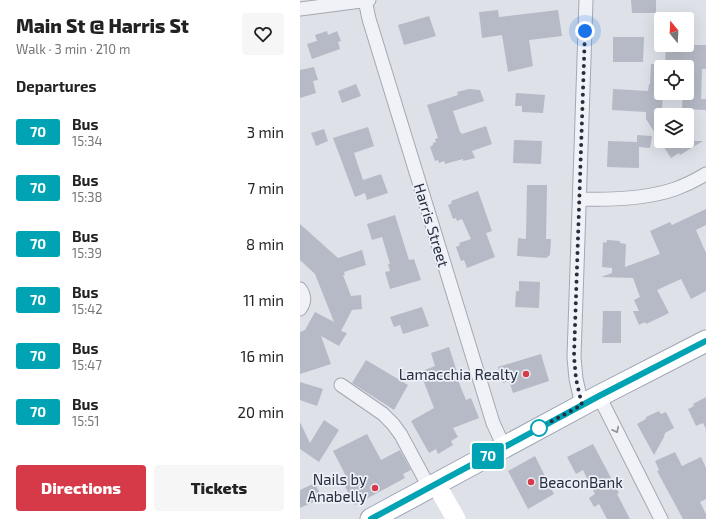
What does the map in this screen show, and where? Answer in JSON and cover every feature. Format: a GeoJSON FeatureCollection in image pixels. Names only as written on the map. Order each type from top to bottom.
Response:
{"type":"FeatureCollection","features":[{"type":"Feature","properties":{"kind":"main road"},"geometry":{"type":"LineString","coordinates":[[371,519],[590,400],[706,341]]}},
{"type":"Feature","properties":{"kind":"main road"},"geometry":{"type":"LineString","coordinates":[[433,485],[456,519]]}},
{"type":"Feature","properties":{"kind":"street","name":"Harris Street"},"geometry":{"type":"LineString","coordinates":[[365,0],[369,19],[493,423],[504,447]]}},
{"type":"Feature","properties":{"kind":"street"},"geometry":{"type":"LineString","coordinates":[[300,9],[369,0]]}},
{"type":"Feature","properties":{"kind":"street"},"geometry":{"type":"LineString","coordinates":[[586,0],[574,356],[576,379],[661,519]]}},
{"type":"Feature","properties":{"kind":"street"},"geometry":{"type":"LineString","coordinates":[[580,199],[603,199],[659,193],[678,188],[706,174]]}},
{"type":"Feature","properties":{"kind":"street"},"geometry":{"type":"LineString","coordinates":[[300,289],[304,295],[304,300],[300,309]]}},
{"type":"Feature","properties":{"kind":"street"},"geometry":{"type":"LineString","coordinates":[[341,385],[383,414],[394,424],[433,485]]}},
{"type":"Feature","properties":{"kind":"building"},"geometry":{"type":"Polygon","coordinates":[[[631,0],[656,0],[656,12],[632,13],[631,0]]]}},
{"type":"Feature","properties":{"kind":"building"},"geometry":{"type":"Polygon","coordinates":[[[498,10],[499,17],[558,10],[562,36],[529,40],[533,66],[508,72],[502,35],[482,38],[479,12],[498,10]]]}},
{"type":"Feature","properties":{"kind":"building"},"geometry":{"type":"Polygon","coordinates":[[[429,16],[436,36],[404,45],[398,25],[429,16]]]}},
{"type":"Feature","properties":{"kind":"building"},"geometry":{"type":"Polygon","coordinates":[[[327,31],[328,35],[337,31],[341,41],[338,42],[340,49],[312,59],[307,44],[317,41],[315,35],[327,31]]]}},
{"type":"Feature","properties":{"kind":"building"},"geometry":{"type":"Polygon","coordinates":[[[613,37],[644,37],[643,62],[613,62],[613,37]]]}},
{"type":"Feature","properties":{"kind":"building"},"geometry":{"type":"Polygon","coordinates":[[[694,45],[706,45],[706,69],[702,69],[701,99],[706,99],[706,110],[682,108],[683,100],[694,100],[694,60],[665,60],[666,52],[694,52],[694,45]]]}},
{"type":"Feature","properties":{"kind":"building"},"geometry":{"type":"Polygon","coordinates":[[[651,64],[654,64],[654,100],[663,100],[662,108],[654,108],[654,132],[646,119],[646,112],[612,110],[613,89],[648,91],[650,84],[651,64]]]}},
{"type":"Feature","properties":{"kind":"building"},"geometry":{"type":"Polygon","coordinates":[[[314,67],[318,80],[313,81],[316,93],[300,98],[300,70],[314,67]]]}},
{"type":"Feature","properties":{"kind":"building"},"geometry":{"type":"Polygon","coordinates":[[[356,84],[361,96],[342,103],[338,91],[356,84]]]}},
{"type":"Feature","properties":{"kind":"building"},"geometry":{"type":"Polygon","coordinates":[[[469,89],[480,90],[484,101],[453,111],[460,132],[462,134],[486,126],[492,144],[472,151],[475,158],[463,161],[463,159],[445,164],[444,161],[439,163],[438,160],[435,161],[430,147],[436,142],[435,139],[438,138],[427,105],[458,95],[457,92],[469,89]]]}},
{"type":"Feature","properties":{"kind":"building"},"geometry":{"type":"Polygon","coordinates":[[[516,93],[545,95],[543,113],[522,112],[522,106],[515,106],[516,93]]]}},
{"type":"Feature","properties":{"kind":"building"},"geometry":{"type":"Polygon","coordinates":[[[368,127],[374,146],[354,153],[363,180],[381,174],[388,193],[367,200],[365,193],[355,197],[333,138],[368,127]]]}},
{"type":"Feature","properties":{"kind":"building"},"geometry":{"type":"Polygon","coordinates":[[[324,129],[328,141],[316,146],[311,133],[324,129]]]}},
{"type":"Feature","properties":{"kind":"building"},"geometry":{"type":"Polygon","coordinates":[[[637,135],[652,136],[650,148],[639,147],[639,168],[607,167],[608,141],[637,142],[637,135]]]}},
{"type":"Feature","properties":{"kind":"building"},"geometry":{"type":"Polygon","coordinates":[[[514,140],[542,141],[541,164],[513,163],[514,140]]]}},
{"type":"Feature","properties":{"kind":"building"},"geometry":{"type":"Polygon","coordinates":[[[694,141],[703,141],[694,146],[694,141]]]}},
{"type":"Feature","properties":{"kind":"building"},"geometry":{"type":"Polygon","coordinates":[[[665,148],[692,148],[680,155],[679,153],[671,158],[665,148]]]}},
{"type":"Feature","properties":{"kind":"building"},"geometry":{"type":"Polygon","coordinates":[[[527,185],[547,185],[546,239],[551,239],[550,255],[546,258],[517,256],[518,238],[526,239],[527,185]]]}},
{"type":"Feature","properties":{"kind":"building"},"geometry":{"type":"Polygon","coordinates":[[[478,191],[492,231],[486,233],[495,257],[467,268],[464,260],[461,261],[456,247],[460,245],[459,243],[471,239],[462,219],[457,221],[456,218],[453,219],[448,205],[452,203],[451,201],[478,191]]]}},
{"type":"Feature","properties":{"kind":"building"},"geometry":{"type":"Polygon","coordinates":[[[706,209],[706,225],[696,230],[706,253],[706,291],[691,299],[681,279],[657,290],[669,313],[646,324],[645,322],[639,325],[633,311],[639,311],[634,300],[640,297],[633,278],[601,277],[612,273],[612,268],[602,267],[603,242],[606,243],[607,240],[620,241],[620,243],[626,244],[625,267],[660,254],[650,231],[670,222],[672,225],[706,209]]]}},
{"type":"Feature","properties":{"kind":"building"},"geometry":{"type":"Polygon","coordinates":[[[395,215],[409,260],[414,259],[421,280],[390,289],[385,272],[390,271],[388,264],[390,264],[382,237],[372,240],[367,224],[395,215]]]}},
{"type":"Feature","properties":{"kind":"building"},"geometry":{"type":"Polygon","coordinates":[[[300,224],[338,258],[362,250],[366,265],[344,272],[345,275],[343,275],[351,296],[361,295],[362,309],[352,310],[341,331],[347,333],[339,346],[321,336],[331,364],[300,374],[300,332],[305,330],[315,312],[334,322],[315,274],[300,260],[300,224]]]}},
{"type":"Feature","properties":{"kind":"building"},"geometry":{"type":"Polygon","coordinates":[[[519,281],[540,282],[539,308],[515,307],[516,291],[519,291],[519,281]]]}},
{"type":"Feature","properties":{"kind":"building"},"geometry":{"type":"Polygon","coordinates":[[[422,307],[429,326],[403,334],[400,325],[394,327],[390,317],[422,307]]]}},
{"type":"Feature","properties":{"kind":"building"},"geometry":{"type":"Polygon","coordinates":[[[603,311],[621,311],[621,343],[602,343],[603,311]]]}},
{"type":"Feature","properties":{"kind":"building"},"geometry":{"type":"Polygon","coordinates":[[[449,347],[457,372],[455,373],[466,400],[471,398],[479,418],[453,428],[458,437],[451,441],[453,445],[438,454],[436,449],[429,453],[411,421],[434,408],[420,372],[435,366],[431,353],[449,347]]]}},
{"type":"Feature","properties":{"kind":"building"},"geometry":{"type":"Polygon","coordinates":[[[541,354],[549,381],[513,393],[509,381],[503,383],[498,367],[541,354]]]}},
{"type":"Feature","properties":{"kind":"building"},"geometry":{"type":"Polygon","coordinates":[[[366,360],[408,385],[394,410],[352,383],[366,360]]]}},
{"type":"Feature","properties":{"kind":"building"},"geometry":{"type":"Polygon","coordinates":[[[300,382],[323,389],[317,406],[300,400],[300,382]]]}},
{"type":"Feature","properties":{"kind":"building"},"geometry":{"type":"Polygon","coordinates":[[[706,397],[706,429],[703,423],[696,426],[688,409],[694,406],[693,404],[706,397]]]}},
{"type":"Feature","properties":{"kind":"building"},"geometry":{"type":"Polygon","coordinates":[[[659,411],[661,414],[666,412],[674,428],[665,433],[654,455],[637,424],[646,419],[646,417],[659,411]]]}},
{"type":"Feature","properties":{"kind":"building"},"geometry":{"type":"Polygon","coordinates":[[[324,420],[339,430],[319,462],[300,449],[300,422],[310,443],[324,420]]]}},
{"type":"Feature","properties":{"kind":"building"},"geometry":{"type":"Polygon","coordinates":[[[367,434],[381,460],[400,450],[411,470],[403,474],[405,478],[355,505],[342,481],[347,478],[333,451],[367,434]]]}},
{"type":"Feature","properties":{"kind":"building"},"geometry":{"type":"Polygon","coordinates":[[[593,444],[619,493],[617,494],[630,519],[607,519],[599,504],[594,507],[589,498],[595,494],[583,470],[576,474],[567,457],[593,444]]]}},
{"type":"Feature","properties":{"kind":"building"},"geometry":{"type":"Polygon","coordinates":[[[675,452],[682,466],[701,457],[706,468],[706,499],[700,502],[706,514],[706,519],[683,519],[657,471],[659,470],[655,461],[675,452]]]}},
{"type":"Feature","properties":{"kind":"building","name":"BeaconBank"},"geometry":{"type":"Polygon","coordinates":[[[535,456],[554,494],[528,509],[508,471],[535,456]]]}},
{"type":"Feature","properties":{"kind":"building"},"geometry":{"type":"Polygon","coordinates":[[[315,483],[322,498],[300,508],[300,490],[315,483]]]}},
{"type":"Feature","properties":{"kind":"bus line","name":"70"},"geometry":{"type":"LineString","coordinates":[[371,519],[599,396],[706,341]]}},
{"type":"Feature","properties":{"kind":"place","name":"Lamacchia Realty"},"geometry":{"type":"Point","coordinates":[526,374]}},
{"type":"Feature","properties":{"kind":"place","name":"BeaconBank"},"geometry":{"type":"Point","coordinates":[531,482]}},
{"type":"Feature","properties":{"kind":"place","name":"Nails by Anabelly"},"geometry":{"type":"Point","coordinates":[375,488]}},
{"type":"Feature","properties":{"kind":"route"},"geometry":{"type":"LineString","coordinates":[[539,428],[582,405],[576,379],[574,356],[585,31]]}}]}
